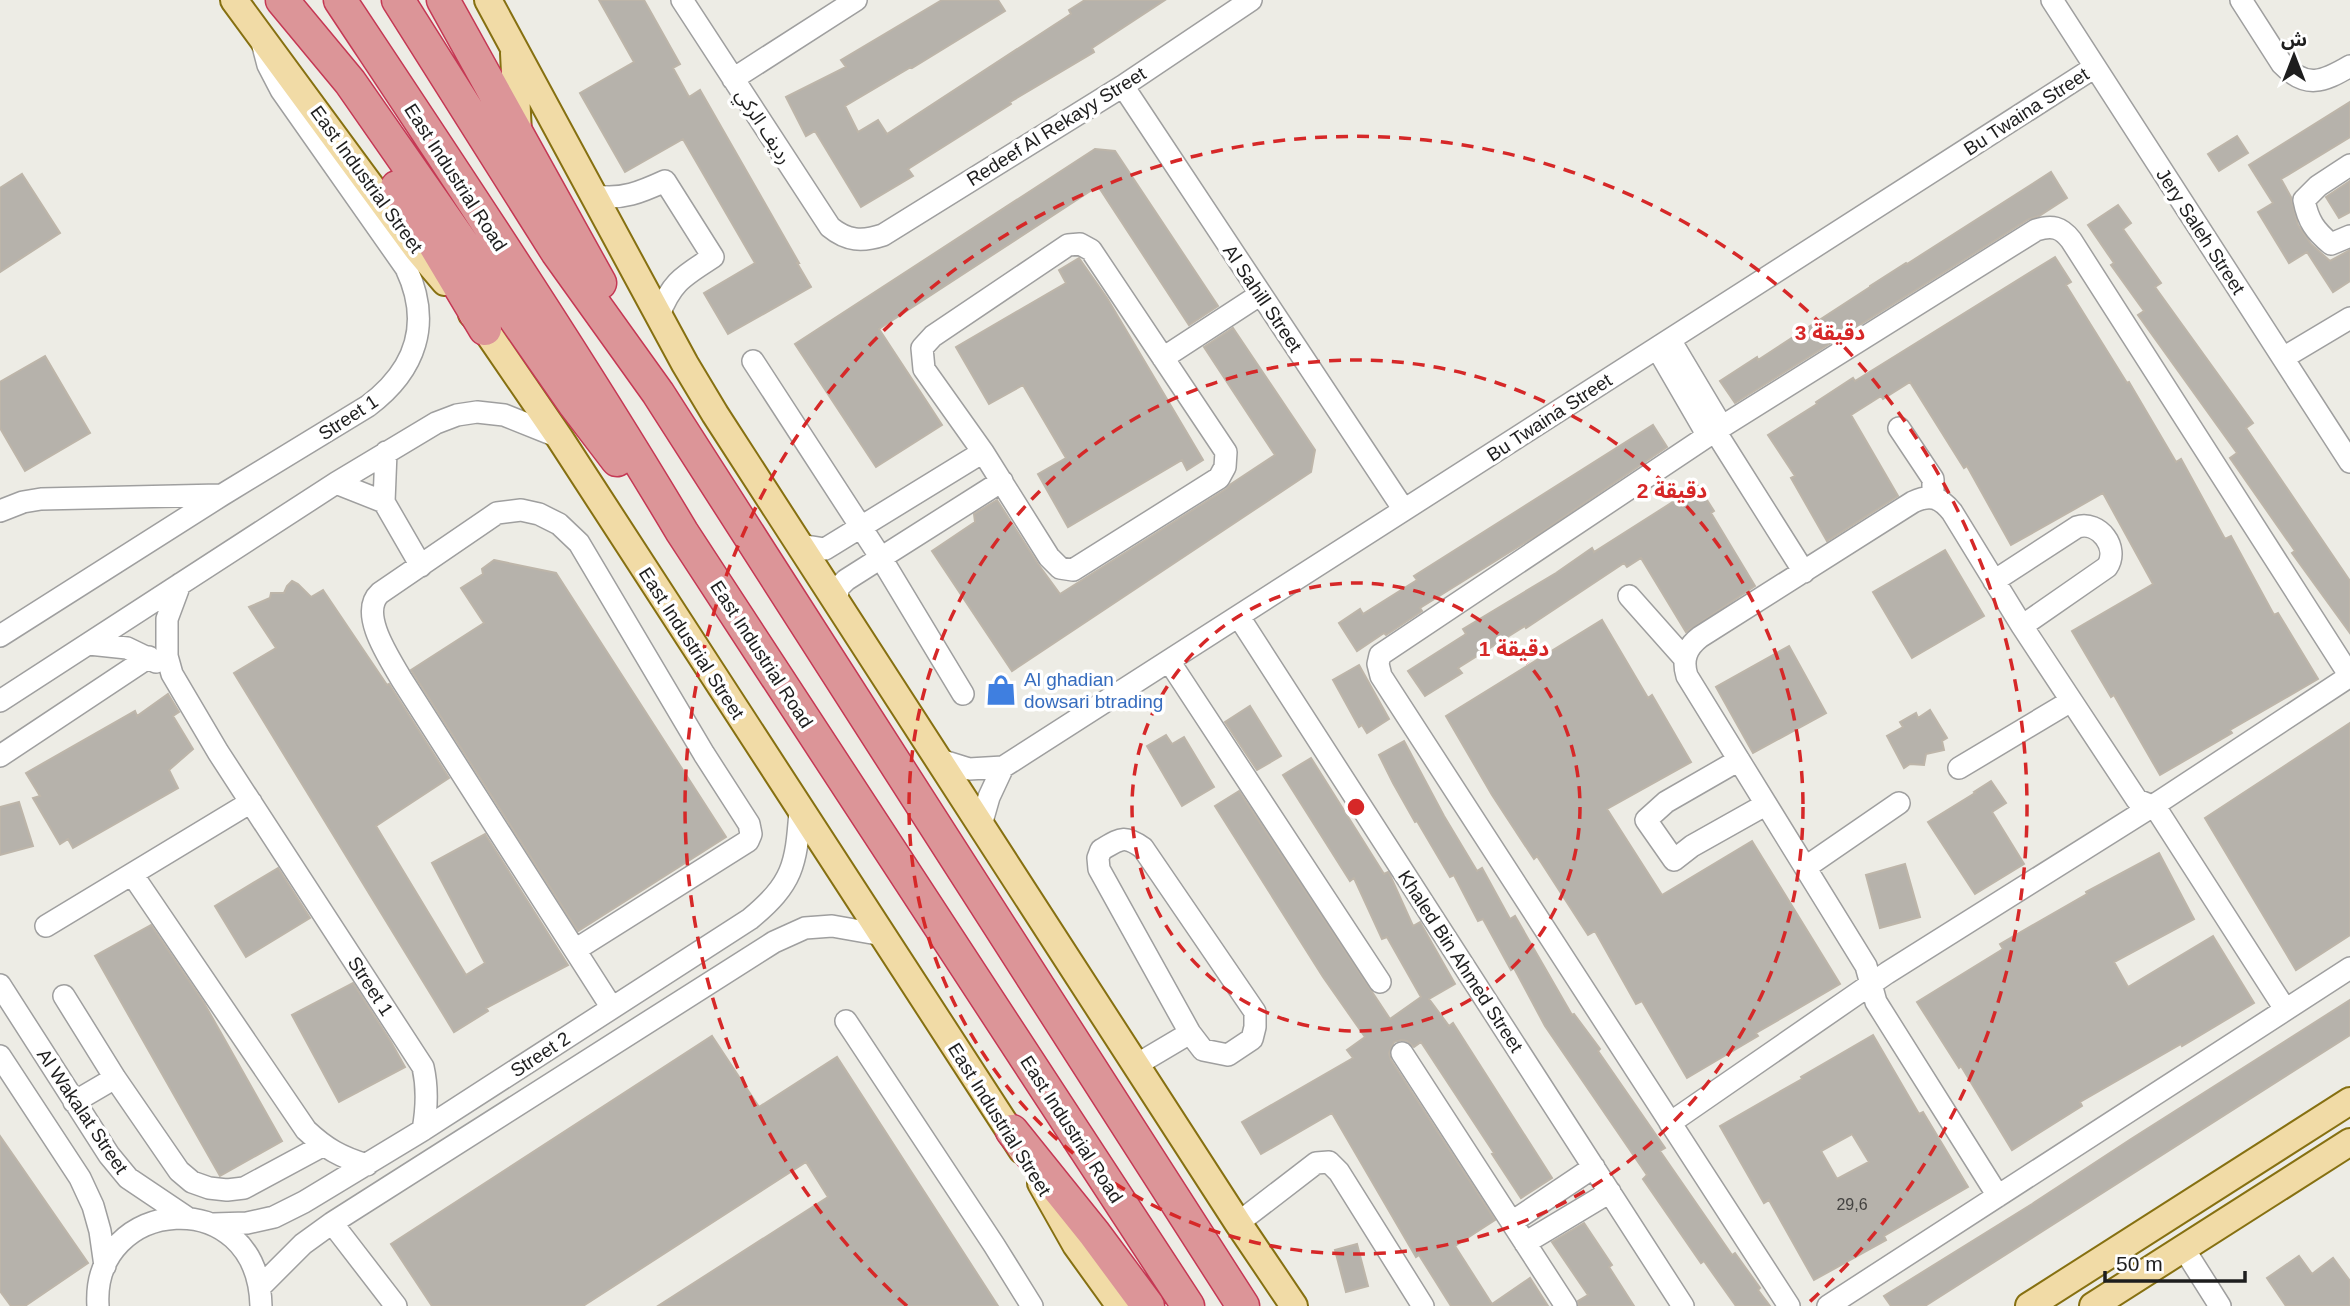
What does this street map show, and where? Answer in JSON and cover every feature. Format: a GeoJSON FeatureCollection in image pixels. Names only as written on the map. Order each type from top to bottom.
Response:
{"type":"FeatureCollection","features":[{"type":"Feature","properties":{"kind":"highway"},"geometry":{"type":"LineString","coordinates":[[277,0],[333,92],[433,242],[485,329]]}},
{"type":"Feature","properties":{"kind":"highway"},"geometry":{"type":"LineString","coordinates":[[282,0],[350,82],[575,405],[623,468],[682,531]]}},
{"type":"Feature","properties":{"kind":"highway","name":"East Industrial Road"},"geometry":{"type":"LineString","coordinates":[[340,0],[614,421],[682,531],[1188,1306]]}},
{"type":"Feature","properties":{"kind":"highway"},"geometry":{"type":"LineString","coordinates":[[398,0],[557,252],[658,393],[1243,1306]]}},
{"type":"Feature","properties":{"kind":"highway"},"geometry":{"type":"LineString","coordinates":[[443,0],[658,393]]}},
{"type":"Feature","properties":{"kind":"highway"},"geometry":{"type":"LineString","coordinates":[[1012,1131],[1149,1306]]}},
{"type":"Feature","properties":{"kind":"main road","name":"East Industrial Street"},"geometry":{"type":"LineString","coordinates":[[234,0],[418,249],[485,329],[559,436],[800,811],[1012,1131],[1076,1245],[1120,1306]]}},
{"type":"Feature","properties":{"kind":"main road"},"geometry":{"type":"LineString","coordinates":[[493,3],[659,315],[715,414],[1294,1306]]}},
{"type":"Feature","properties":{"kind":"main road"},"geometry":{"type":"LineString","coordinates":[[514,46],[518,135]]}},
{"type":"Feature","properties":{"kind":"main road"},"geometry":{"type":"LineString","coordinates":[[2029,1306],[2350,1101]]}},
{"type":"Feature","properties":{"kind":"main road"},"geometry":{"type":"LineString","coordinates":[[2093,1306],[2350,1142]]}},
{"type":"Feature","properties":{"kind":"street","name":"رديف الركي"},"geometry":{"type":"LineString","coordinates":[[682,0],[830,227],[841,237],[856,240],[870,240],[883,235],[1123,86]]}},
{"type":"Feature","properties":{"kind":"street"},"geometry":{"type":"LineString","coordinates":[[733,79],[856,0]]}},
{"type":"Feature","properties":{"kind":"street","name":"Jery Saleh Street"},"geometry":{"type":"LineString","coordinates":[[2052,0],[2350,462]]}},
{"type":"Feature","properties":{"kind":"street"},"geometry":{"type":"LineString","coordinates":[[2241,0],[2282,64],[2291,73],[2301,79],[2324,80],[2350,66]]}},
{"type":"Feature","properties":{"kind":"street","name":"Redeef Al Rekayy Street"},"geometry":{"type":"LineString","coordinates":[[1123,86],[1244,2]]}},
{"type":"Feature","properties":{"kind":"street","name":"Street 1"},"geometry":{"type":"LineString","coordinates":[[0,636],[385,393],[408,361],[416,343],[419,305],[406,268],[281,90],[268,65],[262,40]]}},
{"type":"Feature","properties":{"kind":"street","name":"Bu Twaina Street"},"geometry":{"type":"LineString","coordinates":[[937,759],[969,769],[1003,767],[2095,67]]}},
{"type":"Feature","properties":{"kind":"street","name":"Al Sahill Street"},"geometry":{"type":"LineString","coordinates":[[1123,86],[1404,510]]}},
{"type":"Feature","properties":{"kind":"street"},"geometry":{"type":"LineString","coordinates":[[2350,166],[2318,186],[2304,200],[2307,217],[2320,235],[2331,244],[2350,236]]}},
{"type":"Feature","properties":{"kind":"street"},"geometry":{"type":"LineString","coordinates":[[596,196],[617,198],[633,195],[665,181],[713,257],[675,284],[659,315]]}},
{"type":"Feature","properties":{"kind":"street"},"geometry":{"type":"LineString","coordinates":[[1670,1123],[1872,984],[2350,676],[2071,240],[2057,228],[2036,230],[1715,431],[1380,655],[1378,664],[1381,676],[1670,1123],[1789,1306]]}},
{"type":"Feature","properties":{"kind":"street"},"geometry":{"type":"LineString","coordinates":[[1080,244],[1091,250],[1163,358],[1226,452],[1225,467],[1219,478],[1073,570],[1060,568],[1049,557],[984,452],[924,369],[922,348],[933,336],[1068,245],[1080,244]]}},
{"type":"Feature","properties":{"kind":"street"},"geometry":{"type":"LineString","coordinates":[[1163,358],[1261,295]]}},
{"type":"Feature","properties":{"kind":"street"},"geometry":{"type":"LineString","coordinates":[[2283,358],[2350,318]]}},
{"type":"Feature","properties":{"kind":"street"},"geometry":{"type":"LineString","coordinates":[[1664,344],[1804,572]]}},
{"type":"Feature","properties":{"kind":"street"},"geometry":{"type":"LineString","coordinates":[[753,361],[881,558],[963,694]]}},
{"type":"Feature","properties":{"kind":"street"},"geometry":{"type":"LineString","coordinates":[[0,701],[336,483],[436,423],[457,415],[477,412],[504,415],[559,436]]}},
{"type":"Feature","properties":{"kind":"street"},"geometry":{"type":"LineString","coordinates":[[1899,428],[1930,473],[1934,486],[1933,497]]}},
{"type":"Feature","properties":{"kind":"street"},"geometry":{"type":"LineString","coordinates":[[386,452],[384,502],[421,566]]}},
{"type":"Feature","properties":{"kind":"street"},"geometry":{"type":"LineString","coordinates":[[800,545],[825,549],[984,452]]}},
{"type":"Feature","properties":{"kind":"street"},"geometry":{"type":"LineString","coordinates":[[836,601],[839,587],[846,580],[1002,481]]}},
{"type":"Feature","properties":{"kind":"street"},"geometry":{"type":"LineString","coordinates":[[336,483],[384,502]]}},
{"type":"Feature","properties":{"kind":"street"},"geometry":{"type":"LineString","coordinates":[[0,511],[23,502],[41,499],[222,495]]}},
{"type":"Feature","properties":{"kind":"street"},"geometry":{"type":"LineString","coordinates":[[1998,1196],[1876,1002],[1866,966],[1807,867],[1765,806],[1686,676],[1685,659],[1693,643],[1700,637],[1913,502],[1923,497],[1933,497],[1944,502],[2137,800],[2152,806],[2159,813],[2285,1009]]}},
{"type":"Feature","properties":{"kind":"street"},"geometry":{"type":"LineString","coordinates":[[575,950],[748,841],[751,834],[749,824],[704,754],[579,543],[559,524],[539,514],[521,510],[497,513],[375,597],[370,610],[373,622],[402,680],[612,1008]]}},
{"type":"Feature","properties":{"kind":"street"},"geometry":{"type":"LineString","coordinates":[[1994,581],[2083,525],[2096,528],[2110,544],[2112,556],[2107,567],[2022,626]]}},
{"type":"Feature","properties":{"kind":"street","name":"Street 1"},"geometry":{"type":"LineString","coordinates":[[180,584],[172,601],[166,626],[167,656],[172,674],[251,802],[423,1067],[427,1086],[423,1130]]}},
{"type":"Feature","properties":{"kind":"street"},"geometry":{"type":"LineString","coordinates":[[1629,596],[1685,659]]}},
{"type":"Feature","properties":{"kind":"street","name":"Khaled Bin Ahmed Street"},"geometry":{"type":"LineString","coordinates":[[1239,617],[1683,1306]]}},
{"type":"Feature","properties":{"kind":"street","name":"Street 1"},"geometry":{"type":"LineString","coordinates":[[89,644],[127,648],[149,657],[172,674]]}},
{"type":"Feature","properties":{"kind":"street"},"geometry":{"type":"LineString","coordinates":[[0,755],[149,657]]}},
{"type":"Feature","properties":{"kind":"street"},"geometry":{"type":"LineString","coordinates":[[1169,661],[1380,982]]}},
{"type":"Feature","properties":{"kind":"street"},"geometry":{"type":"LineString","coordinates":[[1959,768],[2071,701]]}},
{"type":"Feature","properties":{"kind":"street"},"geometry":{"type":"LineString","coordinates":[[1739,760],[1666,802],[1646,820],[1674,860],[1692,846],[1765,806]]}},
{"type":"Feature","properties":{"kind":"street"},"geometry":{"type":"LineString","coordinates":[[981,825],[989,797],[1003,767]]}},
{"type":"Feature","properties":{"kind":"street"},"geometry":{"type":"LineString","coordinates":[[46,926],[251,802]]}},
{"type":"Feature","properties":{"kind":"street"},"geometry":{"type":"LineString","coordinates":[[1807,867],[1899,803]]}},
{"type":"Feature","properties":{"kind":"street","name":"Street 2"},"geometry":{"type":"LineString","coordinates":[[213,1224],[247,1223],[274,1217],[367,1166],[750,919],[784,886],[798,845],[800,811]]}},
{"type":"Feature","properties":{"kind":"street"},"geometry":{"type":"LineString","coordinates":[[1121,839],[1132,840],[1143,848],[1255,1012],[1252,1039],[1228,1055],[1203,1050],[1190,1033],[1099,869],[1098,858],[1101,850],[1121,839]]}},
{"type":"Feature","properties":{"kind":"street"},"geometry":{"type":"LineString","coordinates":[[132,874],[306,1130],[322,1146],[341,1157],[367,1166]]}},
{"type":"Feature","properties":{"kind":"street","name":"Street 2"},"geometry":{"type":"LineString","coordinates":[[261,1296],[303,1244],[332,1223],[774,942],[806,928],[832,926],[884,935]]}},
{"type":"Feature","properties":{"kind":"street"},"geometry":{"type":"LineString","coordinates":[[1828,1306],[2350,968]]}},
{"type":"Feature","properties":{"kind":"street","name":"Al Wakalat Street"},"geometry":{"type":"LineString","coordinates":[[0,985],[109,1155],[128,1178],[186,1217]]}},
{"type":"Feature","properties":{"kind":"street"},"geometry":{"type":"LineString","coordinates":[[64,996],[115,1078],[179,1171],[192,1182],[209,1188],[244,1188],[322,1146]]}},
{"type":"Feature","properties":{"kind":"street"},"geometry":{"type":"LineString","coordinates":[[846,1021],[1032,1306]]}},
{"type":"Feature","properties":{"kind":"street"},"geometry":{"type":"LineString","coordinates":[[1136,1066],[1190,1033]]}},
{"type":"Feature","properties":{"kind":"street"},"geometry":{"type":"LineString","coordinates":[[1402,1054],[1566,1306]]}},
{"type":"Feature","properties":{"kind":"street","name":"Al Wakalat Street"},"geometry":{"type":"LineString","coordinates":[[0,1056],[80,1178],[93,1206],[105,1266]]}},
{"type":"Feature","properties":{"kind":"street"},"geometry":{"type":"LineString","coordinates":[[74,1102],[115,1078]]}},
{"type":"Feature","properties":{"kind":"street"},"geometry":{"type":"LineString","coordinates":[[1238,1223],[1316,1163],[1329,1162],[1339,1172],[1423,1306]]}},
{"type":"Feature","properties":{"kind":"street"},"geometry":{"type":"LineString","coordinates":[[1512,1222],[1594,1167]]}},
{"type":"Feature","properties":{"kind":"street"},"geometry":{"type":"LineString","coordinates":[[1525,1244],[1610,1192]]}},
{"type":"Feature","properties":{"kind":"street"},"geometry":{"type":"LineString","coordinates":[[97,1305],[99,1284],[105,1266],[118,1245],[138,1229],[161,1219],[186,1217],[213,1224],[230,1234],[245,1249],[255,1266],[261,1296]]}},
{"type":"Feature","properties":{"kind":"street"},"geometry":{"type":"LineString","coordinates":[[332,1223],[396,1306]]}},
{"type":"Feature","properties":{"kind":"street"},"geometry":{"type":"LineString","coordinates":[[2183,1249],[2220,1306]]}},
{"type":"Feature","properties":{"kind":"building"},"geometry":{"type":"Polygon","coordinates":[[[599,0],[644,0],[680,64],[673,68],[689,97],[700,90],[811,287],[728,334],[704,293],[755,263],[683,139],[625,172],[580,93],[634,62],[599,0]]]}},
{"type":"Feature","properties":{"kind":"building"},"geometry":{"type":"Polygon","coordinates":[[[942,0],[998,0],[1005,11],[845,106],[858,132],[878,120],[887,134],[1071,14],[1069,10],[1085,0],[1165,0],[1092,48],[1094,52],[1010,102],[1011,104],[908,169],[913,176],[861,207],[815,131],[806,136],[786,97],[846,67],[841,60],[942,0]]]}},
{"type":"Feature","properties":{"kind":"building"},"geometry":{"type":"Polygon","coordinates":[[[2350,102],[2350,137],[2281,179],[2291,197],[2298,225],[2311,244],[2330,261],[2350,250],[2350,281],[2333,292],[2307,252],[2289,263],[2258,212],[2273,203],[2249,165],[2350,102]]]}},
{"type":"Feature","properties":{"kind":"building"},"geometry":{"type":"Polygon","coordinates":[[[2237,136],[2248,153],[2219,171],[2208,154],[2237,136]]]}},
{"type":"Feature","properties":{"kind":"building"},"geometry":{"type":"Polygon","coordinates":[[[1095,149],[1115,151],[1218,306],[1189,325],[1098,186],[879,329],[942,425],[876,467],[795,344],[1095,149]]]}},
{"type":"Feature","properties":{"kind":"building"},"geometry":{"type":"Polygon","coordinates":[[[2051,172],[2067,198],[2039,216],[2029,219],[1735,403],[1720,381],[1757,357],[1758,360],[2051,172]]]}},
{"type":"Feature","properties":{"kind":"building"},"geometry":{"type":"Polygon","coordinates":[[[22,174],[60,233],[0,272],[0,188],[22,174]]]}},
{"type":"Feature","properties":{"kind":"building"},"geometry":{"type":"Polygon","coordinates":[[[2350,181],[2350,212],[2339,218],[2326,197],[2350,181]]]}},
{"type":"Feature","properties":{"kind":"building"},"geometry":{"type":"Polygon","coordinates":[[[2118,205],[2131,223],[2123,229],[2161,283],[2155,287],[2253,423],[2246,428],[2350,581],[2350,633],[2292,553],[2295,551],[2230,458],[2237,453],[2138,315],[2144,311],[2111,265],[2114,263],[2088,225],[2118,205]]]}},
{"type":"Feature","properties":{"kind":"building"},"geometry":{"type":"Polygon","coordinates":[[[2055,257],[2071,282],[2066,285],[2127,383],[2129,382],[2176,462],[2181,459],[2225,539],[2231,536],[2274,615],[2278,613],[2318,679],[2230,730],[2232,733],[2160,775],[2114,695],[2111,697],[2072,631],[2153,584],[2103,493],[2011,545],[1967,466],[1964,468],[1910,382],[1851,415],[1898,496],[1827,541],[1791,478],[1795,476],[1768,435],[1853,378],[1855,381],[2055,257]]]}},
{"type":"Feature","properties":{"kind":"building"},"geometry":{"type":"Polygon","coordinates":[[[1079,258],[1107,298],[1203,460],[1187,470],[1182,460],[1068,527],[1038,474],[1066,458],[1023,385],[989,404],[956,347],[1066,283],[1059,270],[1079,258]]]}},
{"type":"Feature","properties":{"kind":"building"},"geometry":{"type":"Polygon","coordinates":[[[1233,328],[1315,450],[1311,472],[1012,671],[932,551],[975,522],[974,514],[997,500],[1060,594],[1275,455],[1204,347],[1233,328]]]}},
{"type":"Feature","properties":{"kind":"building"},"geometry":{"type":"Polygon","coordinates":[[[45,356],[90,433],[25,471],[0,428],[0,382],[45,356]]]}},
{"type":"Feature","properties":{"kind":"building"},"geometry":{"type":"Polygon","coordinates":[[[1653,425],[1667,447],[1537,535],[1420,608],[1422,611],[1386,635],[1384,633],[1357,651],[1339,623],[1360,609],[1363,614],[1417,580],[1414,576],[1653,425]]]}},
{"type":"Feature","properties":{"kind":"building"},"geometry":{"type":"Polygon","coordinates":[[[1698,486],[1755,586],[1686,632],[1641,558],[1627,567],[1624,563],[1526,628],[1525,626],[1458,668],[1462,673],[1425,696],[1408,671],[1466,634],[1463,629],[1592,548],[1594,552],[1698,486]]]}},
{"type":"Feature","properties":{"kind":"building"},"geometry":{"type":"Polygon","coordinates":[[[1945,550],[1984,616],[1912,658],[1873,592],[1945,550]]]}},
{"type":"Feature","properties":{"kind":"building"},"geometry":{"type":"Polygon","coordinates":[[[494,560],[556,573],[726,837],[578,931],[411,670],[484,623],[461,588],[483,574],[482,569],[494,560]]]}},
{"type":"Feature","properties":{"kind":"building"},"geometry":{"type":"Polygon","coordinates":[[[292,581],[311,597],[323,590],[387,685],[389,684],[449,778],[376,826],[466,975],[485,963],[432,863],[485,834],[568,965],[486,1008],[488,1011],[454,1032],[234,673],[276,648],[249,607],[270,598],[271,593],[284,593],[292,581]]]}},
{"type":"Feature","properties":{"kind":"building"},"geometry":{"type":"Polygon","coordinates":[[[1602,620],[1648,698],[1652,695],[1691,762],[1607,809],[1662,895],[1752,841],[1840,984],[1756,1033],[1758,1036],[1687,1078],[1642,1001],[1636,1004],[1595,931],[1588,935],[1537,856],[1534,859],[1492,795],[1446,716],[1602,620]]]}},
{"type":"Feature","properties":{"kind":"building"},"geometry":{"type":"Polygon","coordinates":[[[1789,646],[1826,713],[1753,753],[1716,687],[1789,646]]]}},
{"type":"Feature","properties":{"kind":"building"},"geometry":{"type":"Polygon","coordinates":[[[1359,665],[1389,719],[1367,733],[1362,725],[1359,727],[1333,680],[1359,665]]]}},
{"type":"Feature","properties":{"kind":"building"},"geometry":{"type":"Polygon","coordinates":[[[168,694],[179,712],[173,716],[193,749],[169,770],[178,788],[73,848],[68,839],[60,844],[33,798],[40,796],[26,773],[135,711],[137,716],[168,694]]]}},
{"type":"Feature","properties":{"kind":"building"},"geometry":{"type":"Polygon","coordinates":[[[1250,706],[1281,756],[1257,770],[1225,722],[1250,706]]]}},
{"type":"Feature","properties":{"kind":"building"},"geometry":{"type":"Polygon","coordinates":[[[1930,710],[1947,738],[1942,741],[1944,750],[1926,754],[1924,765],[1910,764],[1904,768],[1887,736],[1903,727],[1900,722],[1916,713],[1918,718],[1930,710]]]}},
{"type":"Feature","properties":{"kind":"building"},"geometry":{"type":"Polygon","coordinates":[[[2350,723],[2350,935],[2296,970],[2205,818],[2350,723]]]}},
{"type":"Feature","properties":{"kind":"building"},"geometry":{"type":"Polygon","coordinates":[[[1166,735],[1172,744],[1184,737],[1214,787],[1182,806],[1147,746],[1166,735]]]}},
{"type":"Feature","properties":{"kind":"building"},"geometry":{"type":"Polygon","coordinates":[[[1404,741],[1477,871],[1482,868],[1510,919],[1515,916],[1572,1015],[1574,1014],[1600,1049],[1598,1051],[1665,1148],[1660,1151],[1732,1255],[1735,1253],[1760,1288],[1758,1290],[1770,1306],[1736,1306],[1704,1261],[1701,1263],[1643,1179],[1647,1175],[1545,1026],[1514,968],[1511,970],[1483,919],[1478,921],[1454,875],[1450,877],[1393,783],[1379,755],[1404,741]]]}},
{"type":"Feature","properties":{"kind":"building"},"geometry":{"type":"Polygon","coordinates":[[[1311,758],[1384,874],[1388,872],[1390,875],[1413,926],[1420,922],[1455,984],[1429,999],[1449,1026],[1453,1023],[1552,1178],[1521,1198],[1421,1042],[1414,1047],[1407,1041],[1394,1042],[1389,1053],[1391,1060],[1495,1220],[1455,1246],[1492,1304],[1530,1278],[1548,1306],[1451,1306],[1419,1255],[1416,1257],[1332,1113],[1261,1154],[1242,1122],[1353,1058],[1347,1050],[1365,1037],[1323,977],[1215,806],[1239,791],[1390,1019],[1421,997],[1387,937],[1382,939],[1354,878],[1350,881],[1283,775],[1311,758]]]}},
{"type":"Feature","properties":{"kind":"building"},"geometry":{"type":"Polygon","coordinates":[[[1991,781],[2006,803],[1992,812],[2024,864],[1975,894],[1928,822],[1991,781]]]}},
{"type":"Feature","properties":{"kind":"building"},"geometry":{"type":"Polygon","coordinates":[[[19,802],[33,846],[0,855],[0,807],[19,802]]]}},
{"type":"Feature","properties":{"kind":"building"},"geometry":{"type":"Polygon","coordinates":[[[2159,853],[2194,919],[2114,962],[2128,987],[2213,936],[2254,1003],[2080,1102],[2082,1106],[2012,1150],[1961,1066],[1959,1068],[1917,1002],[2003,949],[2000,944],[2087,894],[2086,892],[2159,853]]]}},
{"type":"Feature","properties":{"kind":"building"},"geometry":{"type":"Polygon","coordinates":[[[1905,864],[1920,917],[1880,928],[1866,875],[1905,864]]]}},
{"type":"Feature","properties":{"kind":"building"},"geometry":{"type":"Polygon","coordinates":[[[278,868],[310,918],[246,957],[215,906],[278,868]]]}},
{"type":"Feature","properties":{"kind":"building"},"geometry":{"type":"Polygon","coordinates":[[[151,925],[204,1003],[282,1141],[220,1176],[95,956],[151,925]]]}},
{"type":"Feature","properties":{"kind":"building"},"geometry":{"type":"Polygon","coordinates":[[[353,983],[405,1067],[339,1102],[292,1015],[353,983]]]}},
{"type":"Feature","properties":{"kind":"building"},"geometry":{"type":"Polygon","coordinates":[[[2350,1000],[2350,1035],[1925,1306],[1891,1306],[1884,1296],[2032,1204],[2350,1000]]]}},
{"type":"Feature","properties":{"kind":"building"},"geometry":{"type":"Polygon","coordinates":[[[1873,1035],[1919,1114],[1923,1112],[1968,1187],[1884,1236],[1886,1240],[1814,1280],[1769,1200],[1764,1203],[1720,1126],[1802,1079],[1801,1077],[1873,1035]],[[1852,1134],[1821,1151],[1837,1179],[1869,1162],[1852,1134]]]}},
{"type":"Feature","properties":{"kind":"building"},"geometry":{"type":"Polygon","coordinates":[[[712,1036],[759,1107],[837,1057],[998,1306],[658,1306],[828,1197],[806,1162],[583,1306],[432,1306],[391,1244],[712,1036]]]}},
{"type":"Feature","properties":{"kind":"building"},"geometry":{"type":"Polygon","coordinates":[[[0,1136],[88,1263],[25,1306],[11,1306],[0,1291],[0,1136]]]}},
{"type":"Feature","properties":{"kind":"building"},"geometry":{"type":"Polygon","coordinates":[[[1584,1223],[1612,1265],[1609,1267],[1634,1306],[1579,1306],[1578,1301],[1588,1295],[1552,1242],[1584,1223]]]}},
{"type":"Feature","properties":{"kind":"building"},"geometry":{"type":"Polygon","coordinates":[[[1357,1244],[1368,1286],[1346,1292],[1335,1250],[1357,1244]]]}},
{"type":"Feature","properties":{"kind":"building"},"geometry":{"type":"Polygon","coordinates":[[[2299,1256],[2312,1274],[2333,1258],[2350,1281],[2350,1306],[2286,1306],[2267,1278],[2299,1256]]]}},
{"type":"Feature","properties":{"kind":"place","name":"Al ghadian dowsari btrading"},"geometry":{"type":"Point","coordinates":[1001,690]}}]}
